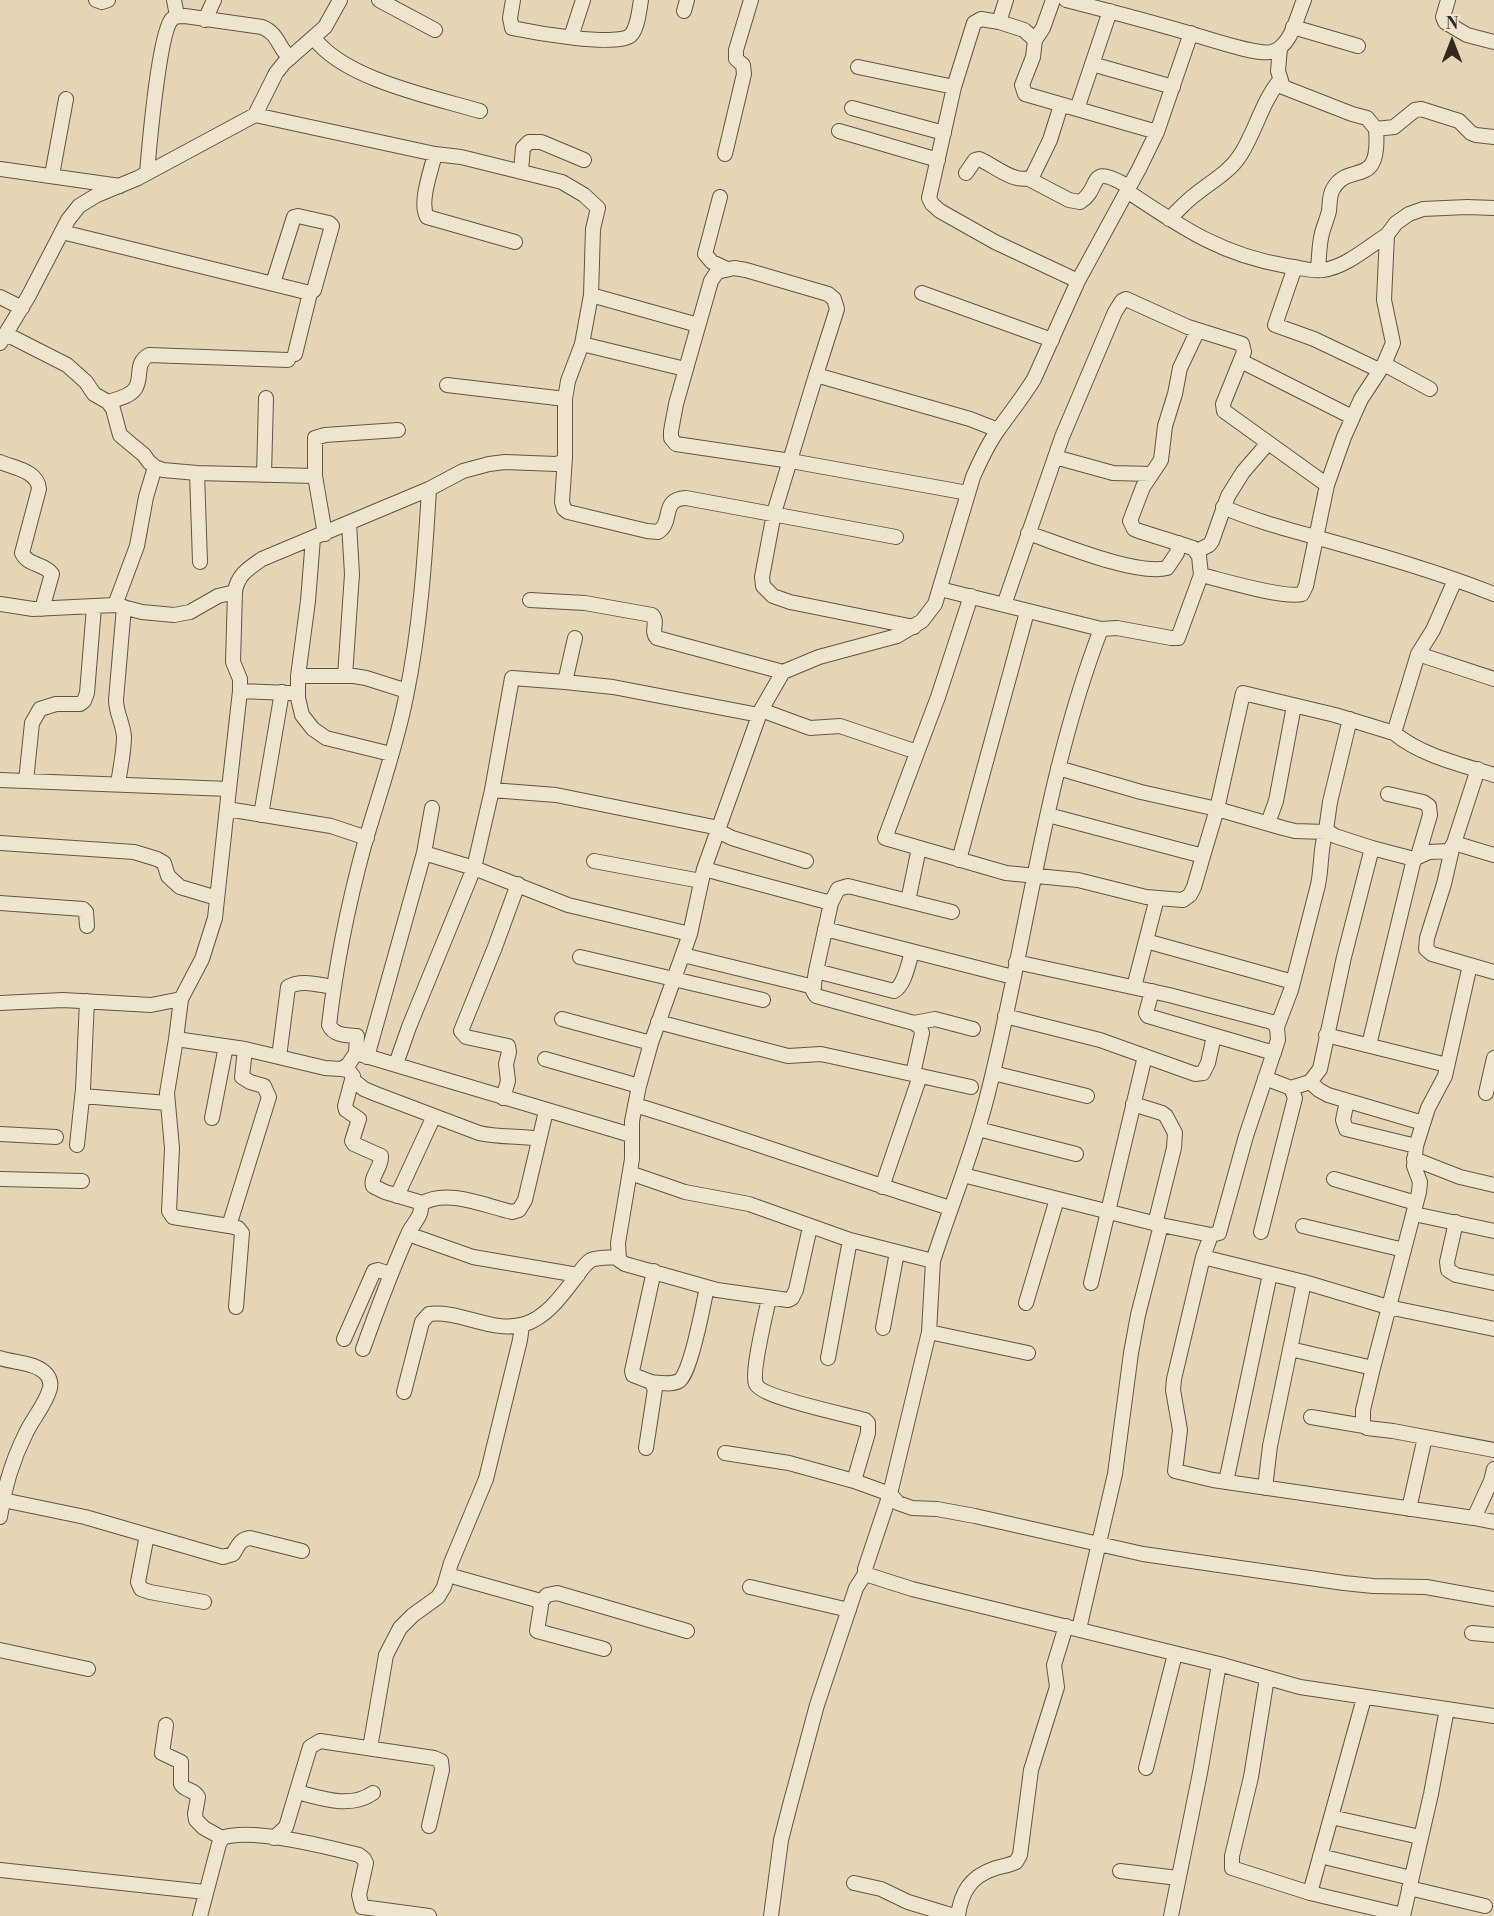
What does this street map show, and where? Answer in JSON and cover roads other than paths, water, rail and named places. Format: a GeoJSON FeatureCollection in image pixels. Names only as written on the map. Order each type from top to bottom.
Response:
{"type":"FeatureCollection","features":[{"type":"Feature","properties":{"kind":"street"},"geometry":{"type":"LineString","coordinates":[[96,0],[102,2],[108,0]]}},
{"type":"Feature","properties":{"kind":"street"},"geometry":{"type":"LineString","coordinates":[[174,0],[177,16]]}},
{"type":"Feature","properties":{"kind":"street"},"geometry":{"type":"LineString","coordinates":[[205,20],[214,0]]}},
{"type":"Feature","properties":{"kind":"street"},"geometry":{"type":"LineString","coordinates":[[315,476],[197,473],[154,467],[144,455],[120,435],[113,409],[108,402],[94,394],[86,382],[67,365],[3,339],[62,232],[79,206],[97,195],[147,173],[255,115],[276,74],[290,58],[325,27],[340,0]]}},
{"type":"Feature","properties":{"kind":"street"},"geometry":{"type":"LineString","coordinates":[[379,0],[435,30]]}},
{"type":"Feature","properties":{"kind":"street"},"geometry":{"type":"LineString","coordinates":[[513,0],[510,18],[512,28],[571,38],[614,41],[626,39],[632,34],[641,0]]}},
{"type":"Feature","properties":{"kind":"street"},"geometry":{"type":"LineString","coordinates":[[571,38],[583,0]]}},
{"type":"Feature","properties":{"kind":"street"},"geometry":{"type":"LineString","coordinates":[[725,154],[744,74],[743,65],[736,59],[736,50],[751,0]]}},
{"type":"Feature","properties":{"kind":"street"},"geometry":{"type":"LineString","coordinates":[[999,22],[1006,0]]}},
{"type":"Feature","properties":{"kind":"street"},"geometry":{"type":"LineString","coordinates":[[1053,0],[1043,28],[1035,39],[1035,51],[1022,90],[1029,96],[1156,132]]}},
{"type":"Feature","properties":{"kind":"street"},"geometry":{"type":"LineString","coordinates":[[1066,0],[1258,51],[1270,52],[1280,48],[1289,36],[1304,0]]}},
{"type":"Feature","properties":{"kind":"street"},"geometry":{"type":"LineString","coordinates":[[1448,0],[1443,17],[1445,22],[1467,35],[1494,42]]}},
{"type":"Feature","properties":{"kind":"street"},"geometry":{"type":"LineString","coordinates":[[1077,109],[1110,11]]}},
{"type":"Feature","properties":{"kind":"street"},"geometry":{"type":"LineString","coordinates":[[147,173],[163,43],[171,20],[177,16],[254,26],[271,31],[276,36],[281,50],[290,58]]}},
{"type":"Feature","properties":{"kind":"street"},"geometry":{"type":"LineString","coordinates":[[1035,39],[1024,30],[999,22],[981,20],[974,23],[954,87],[929,198],[940,211],[995,242],[1078,281]]}},
{"type":"Feature","properties":{"kind":"street"},"geometry":{"type":"LineString","coordinates":[[1293,27],[1358,46]]}},
{"type":"Feature","properties":{"kind":"street"},"geometry":{"type":"LineString","coordinates":[[810,1227],[796,1290],[792,1298],[788,1300],[707,1287],[625,1264],[619,1257],[618,1244],[632,1159],[631,1135],[639,1086],[658,1022],[690,934],[703,875],[760,712],[783,672],[819,657],[897,636],[922,621],[935,604],[968,493],[981,459],[998,430],[1028,389],[1078,281],[1128,189],[1156,132],[1191,33]]}},
{"type":"Feature","properties":{"kind":"street"},"geometry":{"type":"LineString","coordinates":[[314,38],[319,45],[350,68],[394,85],[480,111]]}},
{"type":"Feature","properties":{"kind":"street"},"geometry":{"type":"LineString","coordinates":[[1280,48],[1278,71],[1280,80],[1288,90],[1367,118],[1376,129],[1375,159],[1371,167],[1365,172],[1344,178],[1335,186],[1330,195],[1328,213],[1320,241],[1318,270]]}},
{"type":"Feature","properties":{"kind":"street"},"geometry":{"type":"LineString","coordinates":[[1092,64],[1173,87]]}},
{"type":"Feature","properties":{"kind":"street"},"geometry":{"type":"LineString","coordinates":[[858,67],[954,87]]}},
{"type":"Feature","properties":{"kind":"street"},"geometry":{"type":"LineString","coordinates":[[1169,219],[1196,193],[1226,172],[1235,162],[1271,91],[1280,80]]}},
{"type":"Feature","properties":{"kind":"street"},"geometry":{"type":"LineString","coordinates":[[51,175],[66,99]]}},
{"type":"Feature","properties":{"kind":"street"},"geometry":{"type":"LineString","coordinates":[[1029,179],[1036,172],[1050,140],[1061,105]]}},
{"type":"Feature","properties":{"kind":"street"},"geometry":{"type":"LineString","coordinates":[[852,108],[944,133]]}},
{"type":"Feature","properties":{"kind":"street"},"geometry":{"type":"LineString","coordinates":[[1376,129],[1394,127],[1415,110],[1420,110],[1459,121],[1476,135],[1494,137]]}},
{"type":"Feature","properties":{"kind":"street"},"geometry":{"type":"LineString","coordinates":[[255,115],[521,170],[562,182],[584,195],[598,208],[593,229],[591,295],[582,344],[568,381],[565,399],[563,507],[568,512],[653,532],[662,531],[672,502],[682,497],[896,537]]}},
{"type":"Feature","properties":{"kind":"street"},"geometry":{"type":"LineString","coordinates":[[839,131],[938,160]]}},
{"type":"Feature","properties":{"kind":"street"},"geometry":{"type":"LineString","coordinates":[[521,170],[523,148],[529,142],[541,142],[584,160]]}},
{"type":"Feature","properties":{"kind":"street"},"geometry":{"type":"LineString","coordinates":[[435,154],[424,201],[424,212],[427,217],[515,242]]}},
{"type":"Feature","properties":{"kind":"street"},"geometry":{"type":"LineString","coordinates":[[966,173],[975,160],[979,159],[1017,177],[1029,179],[1076,202],[1084,200],[1096,179],[1100,176],[1109,177],[1191,233],[1228,250],[1272,263],[1318,270],[1340,265],[1387,235],[1396,223],[1409,214],[1423,209],[1494,208]]}},
{"type":"Feature","properties":{"kind":"street"},"geometry":{"type":"LineString","coordinates":[[0,169],[120,186]]}},
{"type":"Feature","properties":{"kind":"street"},"geometry":{"type":"LineString","coordinates":[[720,197],[705,254],[712,262],[727,269]]}},
{"type":"Feature","properties":{"kind":"street"},"geometry":{"type":"LineString","coordinates":[[108,402],[134,390],[140,364],[144,357],[149,355],[292,357],[332,226],[329,223],[294,217],[273,283]]}},
{"type":"Feature","properties":{"kind":"street"},"geometry":{"type":"LineString","coordinates":[[62,232],[310,292]]}},
{"type":"Feature","properties":{"kind":"street"},"geometry":{"type":"LineString","coordinates":[[1201,575],[1276,593],[1299,595],[1304,591],[1327,485],[1352,417],[1394,343],[1384,300],[1387,235]]}},
{"type":"Feature","properties":{"kind":"street"},"geometry":{"type":"LineString","coordinates":[[1295,267],[1275,326],[1314,339],[1430,389]]}},
{"type":"Feature","properties":{"kind":"street"},"geometry":{"type":"LineString","coordinates":[[914,627],[790,602],[767,592],[763,586],[762,577],[774,513],[790,461],[816,375],[829,333],[835,318],[837,309],[834,298],[828,294],[746,270],[727,269],[717,272],[711,280],[685,369],[671,431],[671,438],[676,444],[790,461],[968,493]]}},
{"type":"Feature","properties":{"kind":"street"},"geometry":{"type":"LineString","coordinates":[[922,293],[1052,339]]}},
{"type":"Feature","properties":{"kind":"street"},"geometry":{"type":"LineString","coordinates":[[591,295],[698,325]]}},
{"type":"Feature","properties":{"kind":"street"},"geometry":{"type":"LineString","coordinates":[[0,297],[22,308]]}},
{"type":"Feature","properties":{"kind":"street"},"geometry":{"type":"LineString","coordinates":[[1004,605],[1055,457],[1081,391],[1122,301],[1130,300],[1198,330],[1242,344],[1245,350],[1223,408],[1227,414],[1327,485]]}},
{"type":"Feature","properties":{"kind":"street"},"geometry":{"type":"LineString","coordinates":[[1198,330],[1180,368],[1165,426],[1164,450],[1161,460],[1151,474],[1130,517],[1131,526],[1139,531],[1197,551],[1209,546],[1223,507],[1235,483],[1268,443]]}},
{"type":"Feature","properties":{"kind":"street"},"geometry":{"type":"LineString","coordinates":[[582,344],[685,369]]}},
{"type":"Feature","properties":{"kind":"street"},"geometry":{"type":"LineString","coordinates":[[1240,361],[1352,417]]}},
{"type":"Feature","properties":{"kind":"street"},"geometry":{"type":"LineString","coordinates":[[816,375],[970,418],[998,430]]}},
{"type":"Feature","properties":{"kind":"street"},"geometry":{"type":"LineString","coordinates":[[447,385],[565,399]]}},
{"type":"Feature","properties":{"kind":"street"},"geometry":{"type":"LineString","coordinates":[[264,475],[266,398]]}},
{"type":"Feature","properties":{"kind":"street"},"geometry":{"type":"LineString","coordinates":[[391,754],[326,738],[318,733],[302,715],[298,676],[319,536],[314,442],[319,436],[399,430]]}},
{"type":"Feature","properties":{"kind":"street"},"geometry":{"type":"LineString","coordinates":[[236,1308],[242,1233],[238,1228],[178,1219],[170,1215],[168,1203],[172,1148],[167,1103],[181,999],[202,959],[215,918],[240,691],[240,679],[233,662],[235,592],[238,578],[262,559],[429,489],[463,471],[489,464],[520,462],[556,464],[562,462],[565,457]]}},
{"type":"Feature","properties":{"kind":"street"},"geometry":{"type":"LineString","coordinates":[[1055,457],[1113,472],[1151,474]]}},
{"type":"Feature","properties":{"kind":"street"},"geometry":{"type":"LineString","coordinates":[[0,462],[33,475],[39,482],[22,553],[27,561],[46,567],[51,574],[42,609]]}},
{"type":"Feature","properties":{"kind":"street"},"geometry":{"type":"LineString","coordinates":[[118,784],[124,736],[121,719],[117,713],[116,700],[119,606],[137,546],[154,467]]}},
{"type":"Feature","properties":{"kind":"street"},"geometry":{"type":"LineString","coordinates":[[197,473],[200,562]]}},
{"type":"Feature","properties":{"kind":"street"},"geometry":{"type":"LineString","coordinates":[[362,1055],[357,1036],[337,1033],[329,1025],[333,987],[345,921],[407,691],[418,626],[429,489]]}},
{"type":"Feature","properties":{"kind":"street"},"geometry":{"type":"LineString","coordinates":[[1223,507],[1268,524],[1455,580],[1494,594]]}},
{"type":"Feature","properties":{"kind":"street"},"geometry":{"type":"LineString","coordinates":[[345,676],[352,574],[349,523]]}},
{"type":"Feature","properties":{"kind":"street"},"geometry":{"type":"LineString","coordinates":[[1028,533],[1112,561],[1151,570],[1167,568],[1177,553],[1179,543]]}},
{"type":"Feature","properties":{"kind":"street"},"geometry":{"type":"LineString","coordinates":[[940,589],[1101,629],[1117,628],[1178,638],[1201,575],[1197,551]]}},
{"type":"Feature","properties":{"kind":"street"},"geometry":{"type":"LineString","coordinates":[[1394,734],[1418,654],[1433,630],[1455,580]]}},
{"type":"Feature","properties":{"kind":"street"},"geometry":{"type":"LineString","coordinates":[[0,604],[42,609],[119,606],[142,612],[174,615],[190,612],[218,596],[235,592]]}},
{"type":"Feature","properties":{"kind":"street"},"geometry":{"type":"LineString","coordinates":[[971,596],[938,697],[885,838],[1006,873],[1078,880],[1119,891],[1183,900],[1190,895],[1194,887],[1217,809],[1243,693],[1350,719],[1394,734],[1420,750],[1494,775]]}},
{"type":"Feature","properties":{"kind":"street"},"geometry":{"type":"LineString","coordinates":[[530,600],[585,603],[652,615],[656,621],[654,633],[657,638],[783,672]]}},
{"type":"Feature","properties":{"kind":"street"},"geometry":{"type":"LineString","coordinates":[[26,782],[33,723],[40,709],[56,704],[80,705],[84,701],[87,693],[94,607]]}},
{"type":"Feature","properties":{"kind":"street"},"geometry":{"type":"LineString","coordinates":[[959,860],[1028,612]]}},
{"type":"Feature","properties":{"kind":"street"},"geometry":{"type":"LineString","coordinates":[[771,1916],[781,1840],[817,1705],[859,1581],[865,1574],[890,1494],[929,1332],[933,1261],[978,1129],[993,1073],[1058,768],[1080,687],[1101,629]]}},
{"type":"Feature","properties":{"kind":"street"},"geometry":{"type":"LineString","coordinates":[[565,682],[575,638]]}},
{"type":"Feature","properties":{"kind":"street"},"geometry":{"type":"LineString","coordinates":[[1418,654],[1494,679]]}},
{"type":"Feature","properties":{"kind":"street"},"geometry":{"type":"LineString","coordinates":[[298,676],[366,678],[407,691]]}},
{"type":"Feature","properties":{"kind":"street"},"geometry":{"type":"LineString","coordinates":[[396,1064],[474,868],[492,790],[512,678],[613,687],[760,712],[810,728],[840,726],[917,752]]}},
{"type":"Feature","properties":{"kind":"street"},"geometry":{"type":"LineString","coordinates":[[240,691],[298,693]]}},
{"type":"Feature","properties":{"kind":"street"},"geometry":{"type":"LineString","coordinates":[[261,815],[282,692]]}},
{"type":"Feature","properties":{"kind":"street"},"geometry":{"type":"LineString","coordinates":[[1268,824],[1278,792],[1294,706]]}},
{"type":"Feature","properties":{"kind":"street"},"geometry":{"type":"LineString","coordinates":[[963,1175],[1158,1224],[1211,1235],[1219,1233],[1246,1136],[1278,1040],[1277,1027],[1293,982],[1318,885],[1329,802],[1350,719]]}},
{"type":"Feature","properties":{"kind":"street"},"geometry":{"type":"LineString","coordinates":[[1058,768],[1141,792],[1217,809],[1295,831],[1326,831],[1372,848],[1416,857],[1429,852],[1449,851],[1453,846]]}},
{"type":"Feature","properties":{"kind":"street"},"geometry":{"type":"LineString","coordinates":[[1478,769],[1453,846],[1427,938],[1426,949],[1432,954],[1494,972]]}},
{"type":"Feature","properties":{"kind":"street"},"geometry":{"type":"LineString","coordinates":[[0,780],[229,789]]}},
{"type":"Feature","properties":{"kind":"street"},"geometry":{"type":"LineString","coordinates":[[492,790],[556,795],[719,828],[722,833],[732,838],[806,861]]}},
{"type":"Feature","properties":{"kind":"street"},"geometry":{"type":"LineString","coordinates":[[1369,1045],[1416,857],[1430,815],[1429,806],[1423,802],[1388,794]]}},
{"type":"Feature","properties":{"kind":"street"},"geometry":{"type":"LineString","coordinates":[[341,1069],[362,1055],[424,853],[432,808]]}},
{"type":"Feature","properties":{"kind":"street"},"geometry":{"type":"LineString","coordinates":[[227,809],[331,826],[367,838]]}},
{"type":"Feature","properties":{"kind":"street"},"geometry":{"type":"LineString","coordinates":[[1048,815],[1203,856]]}},
{"type":"Feature","properties":{"kind":"street"},"geometry":{"type":"LineString","coordinates":[[0,843],[134,852],[147,855],[164,863],[168,876],[180,887],[217,898]]}},
{"type":"Feature","properties":{"kind":"street"},"geometry":{"type":"LineString","coordinates":[[1453,846],[1494,855]]}},
{"type":"Feature","properties":{"kind":"street"},"geometry":{"type":"LineString","coordinates":[[908,901],[919,848]]}},
{"type":"Feature","properties":{"kind":"street"},"geometry":{"type":"LineString","coordinates":[[1265,1078],[1292,1088],[1310,1082],[1320,1069],[1326,1035],[1372,848]]}},
{"type":"Feature","properties":{"kind":"street"},"geometry":{"type":"LineString","coordinates":[[424,853],[474,868],[568,905],[690,934]]}},
{"type":"Feature","properties":{"kind":"street"},"geometry":{"type":"LineString","coordinates":[[594,861],[703,875],[831,903]]}},
{"type":"Feature","properties":{"kind":"street"},"geometry":{"type":"LineString","coordinates":[[503,1098],[508,1081],[506,1064],[508,1046],[466,1037],[461,1031],[518,884]]}},
{"type":"Feature","properties":{"kind":"street"},"geometry":{"type":"LineString","coordinates":[[882,1187],[916,1075],[922,1033],[920,1027],[914,1023],[816,996],[813,991],[816,970],[831,903],[838,889],[848,886],[952,912]]}},
{"type":"Feature","properties":{"kind":"street"},"geometry":{"type":"LineString","coordinates":[[1134,987],[1156,898]]}},
{"type":"Feature","properties":{"kind":"street"},"geometry":{"type":"LineString","coordinates":[[0,903],[83,909],[86,912],[87,926]]}},
{"type":"Feature","properties":{"kind":"street"},"geometry":{"type":"LineString","coordinates":[[825,929],[1013,977]]}},
{"type":"Feature","properties":{"kind":"street"},"geometry":{"type":"LineString","coordinates":[[1146,941],[1293,982]]}},
{"type":"Feature","properties":{"kind":"street"},"geometry":{"type":"LineString","coordinates":[[816,970],[894,991],[902,983],[912,952]]}},
{"type":"Feature","properties":{"kind":"street"},"geometry":{"type":"LineString","coordinates":[[683,955],[814,987]]}},
{"type":"Feature","properties":{"kind":"street"},"geometry":{"type":"LineString","coordinates":[[580,957],[763,1000]]}},
{"type":"Feature","properties":{"kind":"street"},"geometry":{"type":"LineString","coordinates":[[1016,962],[1152,991],[1272,1023],[1277,1027]]}},
{"type":"Feature","properties":{"kind":"street"},"geometry":{"type":"LineString","coordinates":[[1364,1426],[1363,1410],[1415,1209],[1420,1182],[1415,1171],[1415,1152],[1423,1123],[1443,1083],[1470,965]]}},
{"type":"Feature","properties":{"kind":"street"},"geometry":{"type":"LineString","coordinates":[[279,1057],[288,987],[302,982],[333,987]]}},
{"type":"Feature","properties":{"kind":"street"},"geometry":{"type":"LineString","coordinates":[[1152,991],[1146,1013],[1148,1016],[1274,1053]]}},
{"type":"Feature","properties":{"kind":"street"},"geometry":{"type":"LineString","coordinates":[[0,1003],[63,1000],[151,1005],[181,999]]}},
{"type":"Feature","properties":{"kind":"street"},"geometry":{"type":"LineString","coordinates":[[77,1145],[83,1096],[87,1001]]}},
{"type":"Feature","properties":{"kind":"street"},"geometry":{"type":"LineString","coordinates":[[1005,1016],[1100,1040],[1185,1071],[1200,1074],[1208,1063],[1214,1036]]}},
{"type":"Feature","properties":{"kind":"street"},"geometry":{"type":"LineString","coordinates":[[562,1019],[651,1043]]}},
{"type":"Feature","properties":{"kind":"street"},"geometry":{"type":"LineString","coordinates":[[914,1023],[935,1019],[973,1029]]}},
{"type":"Feature","properties":{"kind":"street"},"geometry":{"type":"LineString","coordinates":[[658,1022],[788,1056],[821,1054],[971,1087]]}},
{"type":"Feature","properties":{"kind":"street"},"geometry":{"type":"LineString","coordinates":[[1326,1035],[1447,1065]]}},
{"type":"Feature","properties":{"kind":"street"},"geometry":{"type":"LineString","coordinates":[[176,1039],[245,1049],[351,1072],[353,1080],[345,1106],[346,1110],[359,1119],[352,1141],[381,1156],[381,1163],[372,1183],[377,1189],[421,1204]]}},
{"type":"Feature","properties":{"kind":"street"},"geometry":{"type":"LineString","coordinates":[[212,1118],[225,1046]]}},
{"type":"Feature","properties":{"kind":"street"},"geometry":{"type":"LineString","coordinates":[[229,1226],[256,1143],[268,1097],[264,1086],[242,1077],[245,1049]]}},
{"type":"Feature","properties":{"kind":"street"},"geometry":{"type":"LineString","coordinates":[[362,1055],[631,1135]]}},
{"type":"Feature","properties":{"kind":"street"},"geometry":{"type":"LineString","coordinates":[[1091,1283],[1144,1056]]}},
{"type":"Feature","properties":{"kind":"street"},"geometry":{"type":"LineString","coordinates":[[1486,1093],[1494,1058]]}},
{"type":"Feature","properties":{"kind":"street"},"geometry":{"type":"LineString","coordinates":[[545,1059],[639,1086]]}},
{"type":"Feature","properties":{"kind":"street"},"geometry":{"type":"LineString","coordinates":[[993,1073],[1087,1096]]}},
{"type":"Feature","properties":{"kind":"street"},"geometry":{"type":"LineString","coordinates":[[353,1080],[364,1089],[376,1094],[491,1136],[524,1136],[539,1139]]}},
{"type":"Feature","properties":{"kind":"street"},"geometry":{"type":"LineString","coordinates":[[1310,1082],[1319,1090],[1347,1101],[1423,1123]]}},
{"type":"Feature","properties":{"kind":"street"},"geometry":{"type":"LineString","coordinates":[[1261,1232],[1295,1098],[1292,1088]]}},
{"type":"Feature","properties":{"kind":"street"},"geometry":{"type":"LineString","coordinates":[[83,1096],[167,1103]]}},
{"type":"Feature","properties":{"kind":"street"},"geometry":{"type":"LineString","coordinates":[[1347,1101],[1343,1120],[1346,1129],[1415,1152],[1460,1177],[1494,1185]]}},
{"type":"Feature","properties":{"kind":"street"},"geometry":{"type":"LineString","coordinates":[[854,1883],[881,1888],[908,1902],[956,1916],[962,1893],[970,1883],[980,1874],[1016,1862],[1020,1855],[1031,1770],[1057,1687],[1054,1665],[1072,1627],[1098,1543],[1120,1445],[1138,1314],[1174,1148],[1175,1133],[1166,1116],[1133,1104]]}},
{"type":"Feature","properties":{"kind":"street"},"geometry":{"type":"LineString","coordinates":[[635,1105],[735,1135],[882,1187],[950,1208]]}},
{"type":"Feature","properties":{"kind":"street"},"geometry":{"type":"LineString","coordinates":[[421,1204],[433,1198],[450,1198],[512,1212],[519,1210],[525,1200],[546,1111]]}},
{"type":"Feature","properties":{"kind":"street"},"geometry":{"type":"LineString","coordinates":[[397,1196],[434,1116]]}},
{"type":"Feature","properties":{"kind":"street"},"geometry":{"type":"LineString","coordinates":[[978,1129],[1076,1154]]}},
{"type":"Feature","properties":{"kind":"street"},"geometry":{"type":"LineString","coordinates":[[0,1134],[56,1137]]}},
{"type":"Feature","properties":{"kind":"street"},"geometry":{"type":"LineString","coordinates":[[630,1173],[685,1192],[749,1204],[850,1240],[933,1261]]}},
{"type":"Feature","properties":{"kind":"street"},"geometry":{"type":"LineString","coordinates":[[0,1179],[82,1181]]}},
{"type":"Feature","properties":{"kind":"street"},"geometry":{"type":"LineString","coordinates":[[1334,1179],[1415,1209],[1494,1231]]}},
{"type":"Feature","properties":{"kind":"street"},"geometry":{"type":"LineString","coordinates":[[1026,1303],[1057,1199]]}},
{"type":"Feature","properties":{"kind":"street"},"geometry":{"type":"LineString","coordinates":[[363,1349],[390,1274],[422,1210],[421,1204]]}},
{"type":"Feature","properties":{"kind":"street"},"geometry":{"type":"LineString","coordinates":[[1456,1222],[1447,1262],[1448,1270],[1456,1275],[1494,1283]]}},
{"type":"Feature","properties":{"kind":"street"},"geometry":{"type":"LineString","coordinates":[[1304,1226],[1404,1250]]}},
{"type":"Feature","properties":{"kind":"street"},"geometry":{"type":"LineString","coordinates":[[408,1234],[473,1257],[578,1275]]}},
{"type":"Feature","properties":{"kind":"street"},"geometry":{"type":"LineString","coordinates":[[1211,1235],[1203,1257],[1174,1379],[1173,1390],[1180,1430],[1175,1471],[1226,1482],[1494,1521]]}},
{"type":"Feature","properties":{"kind":"street"},"geometry":{"type":"LineString","coordinates":[[828,1358],[850,1240]]}},
{"type":"Feature","properties":{"kind":"street"},"geometry":{"type":"LineString","coordinates":[[883,1328],[897,1252]]}},
{"type":"Feature","properties":{"kind":"street"},"geometry":{"type":"LineString","coordinates":[[404,1392],[422,1322],[429,1314],[445,1314],[501,1325],[522,1325],[543,1316],[588,1262],[593,1259],[619,1257]]}},
{"type":"Feature","properties":{"kind":"street"},"geometry":{"type":"LineString","coordinates":[[1203,1257],[1304,1282],[1388,1307],[1494,1329]]}},
{"type":"Feature","properties":{"kind":"street"},"geometry":{"type":"LineString","coordinates":[[344,1339],[374,1271],[390,1274]]}},
{"type":"Feature","properties":{"kind":"street"},"geometry":{"type":"LineString","coordinates":[[654,1271],[632,1371],[636,1377],[651,1382],[678,1382],[683,1378],[691,1355],[707,1287]]}},
{"type":"Feature","properties":{"kind":"street"},"geometry":{"type":"LineString","coordinates":[[1226,1482],[1270,1274]]}},
{"type":"Feature","properties":{"kind":"street"},"geometry":{"type":"LineString","coordinates":[[1265,1488],[1270,1446],[1304,1282]]}},
{"type":"Feature","properties":{"kind":"street"},"geometry":{"type":"LineString","coordinates":[[769,1298],[756,1370],[756,1383],[759,1388],[780,1396],[865,1420],[868,1423],[868,1433],[855,1481]]}},
{"type":"Feature","properties":{"kind":"street"},"geometry":{"type":"LineString","coordinates":[[370,1748],[386,1655],[400,1628],[413,1615],[438,1597],[486,1479],[518,1351],[522,1325]]}},
{"type":"Feature","properties":{"kind":"street"},"geometry":{"type":"LineString","coordinates":[[929,1332],[1028,1353]]}},
{"type":"Feature","properties":{"kind":"street"},"geometry":{"type":"LineString","coordinates":[[1290,1349],[1373,1368]]}},
{"type":"Feature","properties":{"kind":"street"},"geometry":{"type":"LineString","coordinates":[[0,1358],[39,1368],[50,1380],[50,1388],[20,1448],[3,1500],[0,1517]]}},
{"type":"Feature","properties":{"kind":"street"},"geometry":{"type":"LineString","coordinates":[[646,1448],[655,1397],[655,1389],[651,1382]]}},
{"type":"Feature","properties":{"kind":"street"},"geometry":{"type":"LineString","coordinates":[[1311,1417],[1494,1450]]}},
{"type":"Feature","properties":{"kind":"street"},"geometry":{"type":"LineString","coordinates":[[1409,1509],[1425,1437]]}},
{"type":"Feature","properties":{"kind":"street"},"geometry":{"type":"LineString","coordinates":[[724,1453],[789,1463],[855,1481],[890,1494],[904,1506],[957,1512],[1143,1554],[1354,1584],[1426,1587],[1494,1599]]}},
{"type":"Feature","properties":{"kind":"street"},"geometry":{"type":"LineString","coordinates":[[1474,1518],[1486,1495],[1494,1469]]}},
{"type":"Feature","properties":{"kind":"street"},"geometry":{"type":"LineString","coordinates":[[3,1500],[85,1517],[223,1557],[233,1554],[240,1542],[250,1538],[302,1551]]}},
{"type":"Feature","properties":{"kind":"street"},"geometry":{"type":"LineString","coordinates":[[147,1535],[138,1582],[141,1589],[204,1602]]}},
{"type":"Feature","properties":{"kind":"street"},"geometry":{"type":"LineString","coordinates":[[865,1574],[912,1589],[1219,1664],[1300,1687],[1494,1716]]}},
{"type":"Feature","properties":{"kind":"street"},"geometry":{"type":"LineString","coordinates":[[448,1575],[531,1598],[540,1603]]}},
{"type":"Feature","properties":{"kind":"street"},"geometry":{"type":"LineString","coordinates":[[750,1587],[849,1610]]}},
{"type":"Feature","properties":{"kind":"street"},"geometry":{"type":"LineString","coordinates":[[604,1649],[537,1631],[540,1603],[547,1595],[557,1593],[687,1631]]}},
{"type":"Feature","properties":{"kind":"street"},"geometry":{"type":"LineString","coordinates":[[1472,1633],[1494,1635]]}},
{"type":"Feature","properties":{"kind":"street"},"geometry":{"type":"LineString","coordinates":[[0,1650],[88,1669]]}},
{"type":"Feature","properties":{"kind":"street"},"geometry":{"type":"LineString","coordinates":[[1146,1768],[1174,1654]]}},
{"type":"Feature","properties":{"kind":"street"},"geometry":{"type":"LineString","coordinates":[[1171,1916],[1219,1664]]}},
{"type":"Feature","properties":{"kind":"street"},"geometry":{"type":"LineString","coordinates":[[1267,1678],[1251,1777],[1232,1857],[1232,1868],[1310,1893],[1403,1915],[1431,1794],[1447,1709]]}},
{"type":"Feature","properties":{"kind":"street"},"geometry":{"type":"LineString","coordinates":[[1310,1893],[1364,1698]]}},
{"type":"Feature","properties":{"kind":"street"},"geometry":{"type":"LineString","coordinates":[[166,1725],[162,1753],[181,1762],[182,1784],[198,1797],[195,1817],[198,1823],[222,1839],[234,1836],[274,1838],[359,1855],[366,1863],[359,1895],[362,1907],[429,1916]]}},
{"type":"Feature","properties":{"kind":"street"},"geometry":{"type":"LineString","coordinates":[[274,1838],[286,1827],[310,1747],[314,1743],[327,1741],[441,1761],[442,1770],[429,1826]]}},
{"type":"Feature","properties":{"kind":"street"},"geometry":{"type":"LineString","coordinates":[[297,1792],[330,1800],[351,1801],[360,1801],[373,1793]]}},
{"type":"Feature","properties":{"kind":"street"},"geometry":{"type":"LineString","coordinates":[[1331,1816],[1420,1837]]}},
{"type":"Feature","properties":{"kind":"street"},"geometry":{"type":"LineString","coordinates":[[200,1916],[222,1839]]}},
{"type":"Feature","properties":{"kind":"street"},"geometry":{"type":"LineString","coordinates":[[1320,1856],[1485,1906]]}},
{"type":"Feature","properties":{"kind":"street"},"geometry":{"type":"LineString","coordinates":[[0,1870],[205,1892]]}},
{"type":"Feature","properties":{"kind":"street"},"geometry":{"type":"LineString","coordinates":[[1120,1871],[1178,1878]]}}]}
